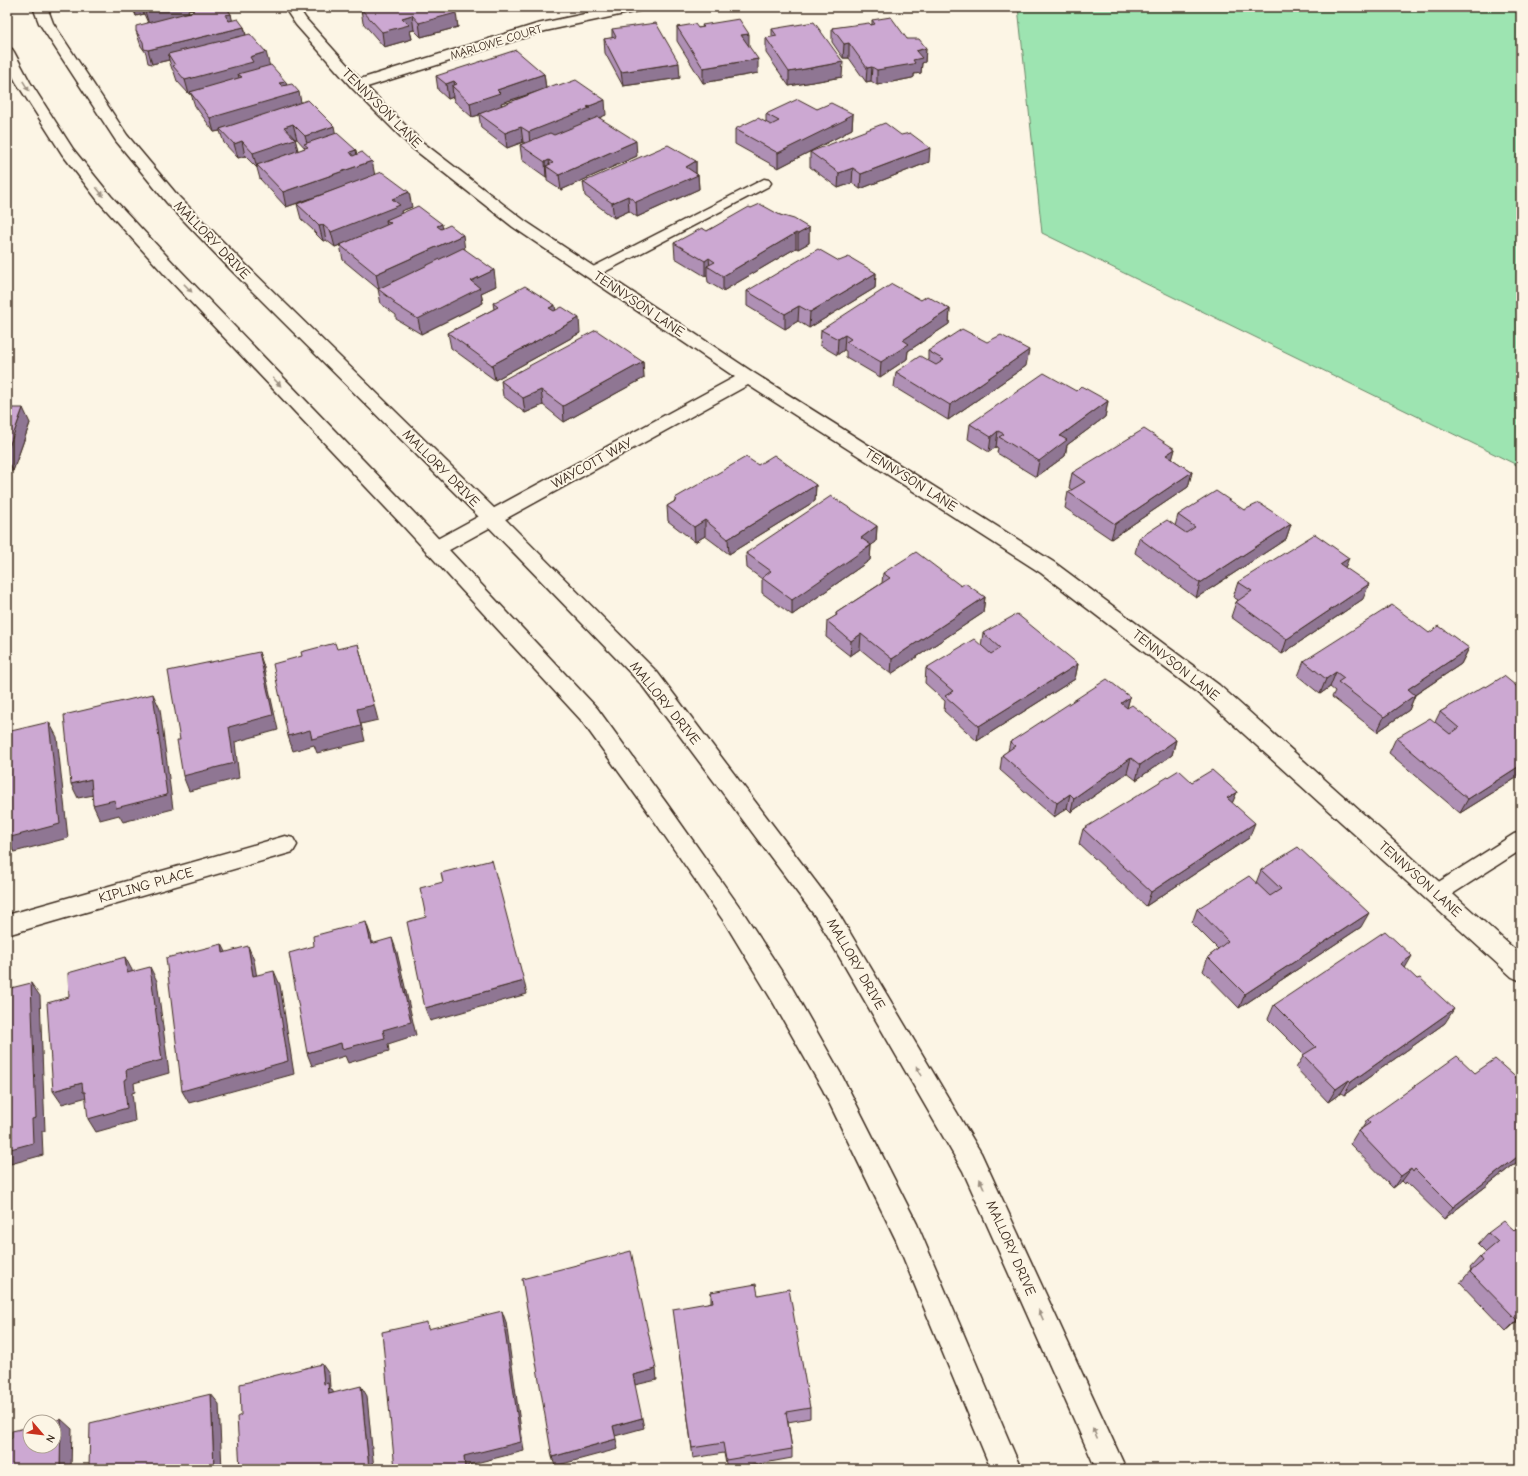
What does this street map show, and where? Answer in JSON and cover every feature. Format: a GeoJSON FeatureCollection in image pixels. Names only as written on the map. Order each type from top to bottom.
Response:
{"type":"FeatureCollection","features":[{"type":"Feature","properties":{"kind":"main road","name":"MALLORY DRIVE"},"geometry":{"type":"LineString","coordinates":[[40,7],[46,23],[121,138],[173,200],[236,265],[492,518],[648,678],[826,913],[972,1162],[1111,1469]]}},
{"type":"Feature","properties":{"kind":"main road","name":"TENNYSON LANE"},"geometry":{"type":"LineString","coordinates":[[291,7],[301,22],[357,85],[416,144],[520,224],[592,273],[748,377],[1048,568],[1212,691],[1521,970]]}},
{"type":"Feature","properties":{"kind":"main road","name":"MARLOWE COURT"},"geometry":{"type":"LineString","coordinates":[[357,85],[542,27],[638,7]]}},
{"type":"Feature","properties":{"kind":"main road"},"geometry":{"type":"LineString","coordinates":[[7,52],[23,82],[67,151],[105,198],[171,271],[435,549],[588,714],[659,810],[733,916],[782,994],[832,1082],[907,1233],[1006,1469]]}},
{"type":"Feature","properties":{"kind":"main road","name":"WAYCOTT WAY"},"geometry":{"type":"LineString","coordinates":[[435,549],[748,377]]}},
{"type":"Feature","properties":{"kind":"main road","name":"KIPLING PLACE"},"geometry":{"type":"LineString","coordinates":[[7,925],[285,846]]}},
{"type":"Feature","properties":{"kind":"lane"},"geometry":{"type":"LineString","coordinates":[[592,273],[764,183]]}},
{"type":"Feature","properties":{"kind":"lane"},"geometry":{"type":"LineString","coordinates":[[1436,894],[1521,840]]}},
{"type":"Feature","properties":{"kind":"green space"},"geometry":{"type":"Polygon","coordinates":[[[1018,7],[1521,7],[1521,467],[1042,233],[1018,7]]]}},
{"type":"Feature","properties":{"kind":"building"},"geometry":{"type":"Polygon","coordinates":[[[143,7],[164,7],[145,11],[143,7]]]}},
{"type":"Feature","properties":{"kind":"building"},"geometry":{"type":"Polygon","coordinates":[[[199,7],[226,7],[231,14],[225,15],[229,21],[238,19],[244,27],[148,50],[144,49],[143,42],[136,31],[136,26],[194,11],[192,9],[199,7]]]}},
{"type":"Feature","properties":{"kind":"building"},"geometry":{"type":"Polygon","coordinates":[[[367,7],[451,7],[456,13],[419,23],[412,15],[402,18],[409,25],[382,32],[361,9],[367,7]]]}},
{"type":"Feature","properties":{"kind":"building"},"geometry":{"type":"Polygon","coordinates":[[[891,17],[907,39],[919,39],[926,48],[916,51],[922,58],[913,60],[915,63],[913,64],[877,70],[872,67],[867,68],[849,43],[844,44],[832,28],[869,23],[871,25],[875,24],[872,20],[891,17]]]}},
{"type":"Feature","properties":{"kind":"building"},"geometry":{"type":"Polygon","coordinates":[[[739,19],[749,34],[741,35],[758,59],[703,68],[677,27],[695,24],[698,28],[704,27],[702,25],[739,19]]]}},
{"type":"Feature","properties":{"kind":"building"},"geometry":{"type":"Polygon","coordinates":[[[814,22],[843,62],[789,72],[766,38],[777,36],[772,29],[814,22]]]}},
{"type":"Feature","properties":{"kind":"building"},"geometry":{"type":"Polygon","coordinates":[[[656,23],[679,63],[621,72],[604,39],[616,37],[612,29],[656,23]]]}},
{"type":"Feature","properties":{"kind":"building"},"geometry":{"type":"Polygon","coordinates":[[[250,34],[266,52],[250,57],[253,62],[185,80],[173,66],[175,65],[168,54],[250,34]]]}},
{"type":"Feature","properties":{"kind":"building"},"geometry":{"type":"Polygon","coordinates":[[[516,50],[544,74],[497,90],[500,93],[470,103],[452,86],[457,84],[454,81],[446,84],[436,76],[516,50]]]}},
{"type":"Feature","properties":{"kind":"building"},"geometry":{"type":"Polygon","coordinates":[[[271,65],[286,82],[279,83],[282,86],[292,84],[299,92],[210,118],[190,92],[242,77],[238,74],[271,65]]]}},
{"type":"Feature","properties":{"kind":"building"},"geometry":{"type":"Polygon","coordinates":[[[576,80],[605,100],[587,107],[590,108],[529,132],[521,127],[505,133],[479,114],[557,84],[559,86],[576,80]]]}},
{"type":"Feature","properties":{"kind":"building"},"geometry":{"type":"Polygon","coordinates":[[[798,99],[817,109],[831,103],[853,114],[845,118],[847,119],[778,153],[735,129],[758,118],[771,125],[779,121],[766,114],[798,99]]]}},
{"type":"Feature","properties":{"kind":"building"},"geometry":{"type":"Polygon","coordinates":[[[308,100],[334,126],[305,136],[293,124],[284,127],[295,139],[253,153],[242,141],[234,144],[220,129],[308,100]]]}},
{"type":"Feature","properties":{"kind":"building"},"geometry":{"type":"Polygon","coordinates":[[[598,117],[636,141],[559,175],[546,166],[553,163],[549,160],[545,162],[520,145],[550,133],[554,135],[598,117]]]}},
{"type":"Feature","properties":{"kind":"building"},"geometry":{"type":"Polygon","coordinates":[[[885,123],[901,135],[910,133],[930,148],[861,174],[853,168],[839,173],[810,152],[885,123]]]}},
{"type":"Feature","properties":{"kind":"building"},"geometry":{"type":"Polygon","coordinates":[[[337,133],[356,150],[350,152],[353,156],[362,152],[372,161],[283,192],[257,165],[308,147],[304,144],[337,133]]]}},
{"type":"Feature","properties":{"kind":"building"},"geometry":{"type":"Polygon","coordinates":[[[668,145],[696,161],[686,167],[698,175],[636,202],[628,196],[612,203],[583,182],[668,145]]]}},
{"type":"Feature","properties":{"kind":"building"},"geometry":{"type":"Polygon","coordinates":[[[382,172],[409,192],[392,199],[400,205],[331,232],[323,225],[319,226],[297,204],[382,172]]]}},
{"type":"Feature","properties":{"kind":"building"},"geometry":{"type":"Polygon","coordinates":[[[760,204],[780,215],[794,219],[809,228],[798,234],[796,233],[723,276],[707,266],[715,262],[709,258],[705,261],[674,243],[702,228],[707,231],[749,207],[751,208],[760,204]]]}},
{"type":"Feature","properties":{"kind":"building"},"geometry":{"type":"Polygon","coordinates":[[[418,206],[442,224],[437,226],[441,229],[450,225],[463,235],[376,274],[340,245],[391,223],[386,220],[418,206]]]}},
{"type":"Feature","properties":{"kind":"building"},"geometry":{"type":"Polygon","coordinates":[[[463,248],[494,270],[471,281],[480,288],[418,319],[393,303],[395,302],[378,289],[463,248]]]}},
{"type":"Feature","properties":{"kind":"building"},"geometry":{"type":"Polygon","coordinates":[[[818,249],[839,261],[849,257],[876,273],[810,312],[799,306],[785,314],[747,291],[818,249]]]}},
{"type":"Feature","properties":{"kind":"building"},"geometry":{"type":"Polygon","coordinates":[[[892,284],[921,300],[927,296],[950,309],[903,340],[909,344],[881,362],[846,342],[851,339],[845,335],[838,339],[821,330],[892,284]]]}},
{"type":"Feature","properties":{"kind":"building"},"geometry":{"type":"Polygon","coordinates":[[[525,286],[555,305],[549,308],[554,311],[562,307],[579,318],[492,365],[448,333],[498,307],[493,303],[525,286]]]}},
{"type":"Feature","properties":{"kind":"building"},"geometry":{"type":"Polygon","coordinates":[[[962,329],[987,342],[1001,335],[1029,350],[950,405],[896,372],[920,356],[936,365],[944,360],[928,351],[962,329]]]}},
{"type":"Feature","properties":{"kind":"building"},"geometry":{"type":"Polygon","coordinates":[[[596,330],[643,362],[563,406],[541,390],[523,398],[501,381],[596,330]]]}},
{"type":"Feature","properties":{"kind":"building"},"geometry":{"type":"Polygon","coordinates":[[[1044,373],[1076,391],[1081,386],[1108,401],[1060,436],[1067,440],[1039,461],[999,437],[1004,434],[998,431],[991,437],[970,424],[1044,373]]]}},
{"type":"Feature","properties":{"kind":"building"},"geometry":{"type":"Polygon","coordinates":[[[7,408],[23,408],[7,452],[7,408]]]}},
{"type":"Feature","properties":{"kind":"building"},"geometry":{"type":"Polygon","coordinates":[[[1144,429],[1175,449],[1166,455],[1192,472],[1115,524],[1068,492],[1085,482],[1072,473],[1144,429]]]}},
{"type":"Feature","properties":{"kind":"building"},"geometry":{"type":"Polygon","coordinates":[[[774,455],[816,485],[728,539],[705,520],[694,527],[667,506],[677,500],[675,498],[746,457],[758,465],[774,455]]]}},
{"type":"Feature","properties":{"kind":"building"},"geometry":{"type":"Polygon","coordinates":[[[1216,491],[1244,510],[1259,503],[1291,524],[1200,583],[1139,538],[1167,520],[1186,533],[1195,527],[1178,515],[1216,491]]]}},
{"type":"Feature","properties":{"kind":"building"},"geometry":{"type":"Polygon","coordinates":[[[831,496],[877,526],[861,538],[871,545],[792,600],[762,578],[771,571],[746,553],[831,496]]]}},
{"type":"Feature","properties":{"kind":"building"},"geometry":{"type":"Polygon","coordinates":[[[1315,534],[1349,558],[1340,564],[1369,584],[1287,639],[1236,602],[1252,591],[1238,582],[1315,534]]]}},
{"type":"Feature","properties":{"kind":"building"},"geometry":{"type":"Polygon","coordinates":[[[916,552],[961,586],[965,583],[985,597],[892,659],[861,634],[851,641],[827,621],[837,615],[836,613],[890,578],[883,573],[916,552]]]}},
{"type":"Feature","properties":{"kind":"building"},"geometry":{"type":"Polygon","coordinates":[[[1392,605],[1429,633],[1439,626],[1469,648],[1408,689],[1415,695],[1384,717],[1338,682],[1344,678],[1336,672],[1326,679],[1304,661],[1392,605]]]}},
{"type":"Feature","properties":{"kind":"building"},"geometry":{"type":"Polygon","coordinates":[[[1017,614],[1078,664],[979,726],[945,696],[953,691],[926,668],[974,639],[991,654],[1000,648],[983,633],[1017,614]]]}},
{"type":"Feature","properties":{"kind":"building"},"geometry":{"type":"Polygon","coordinates":[[[335,643],[337,649],[358,644],[374,705],[357,709],[361,726],[312,739],[310,730],[288,736],[273,664],[302,656],[301,652],[335,643]]]}},
{"type":"Feature","properties":{"kind":"building"},"geometry":{"type":"Polygon","coordinates":[[[259,652],[273,715],[229,727],[234,763],[183,776],[177,740],[180,740],[168,671],[259,652]]]}},
{"type":"Feature","properties":{"kind":"building"},"geometry":{"type":"Polygon","coordinates":[[[1504,676],[1521,690],[1521,765],[1468,799],[1396,738],[1430,718],[1450,734],[1459,728],[1440,712],[1504,676]]]}},
{"type":"Feature","properties":{"kind":"building"},"geometry":{"type":"Polygon","coordinates":[[[1107,679],[1130,697],[1121,703],[1127,708],[1132,705],[1176,740],[1140,765],[1131,758],[1074,798],[1070,794],[1057,803],[1002,755],[1015,746],[1010,742],[1107,679]]]}},
{"type":"Feature","properties":{"kind":"building"},"geometry":{"type":"Polygon","coordinates":[[[153,694],[167,795],[116,808],[115,800],[93,805],[91,779],[71,784],[64,715],[153,694]]]}},
{"type":"Feature","properties":{"kind":"building"},"geometry":{"type":"Polygon","coordinates":[[[49,722],[60,824],[7,838],[7,732],[49,722]]]}},
{"type":"Feature","properties":{"kind":"building"},"geometry":{"type":"Polygon","coordinates":[[[1179,770],[1192,782],[1212,770],[1237,792],[1227,798],[1255,823],[1151,892],[1083,829],[1179,770]]]}},
{"type":"Feature","properties":{"kind":"building"},"geometry":{"type":"Polygon","coordinates":[[[1298,847],[1369,913],[1245,994],[1208,957],[1228,941],[1197,909],[1249,876],[1270,896],[1281,889],[1261,870],[1298,847]]]}},
{"type":"Feature","properties":{"kind":"building"},"geometry":{"type":"Polygon","coordinates":[[[492,860],[524,981],[425,1008],[407,922],[426,917],[420,888],[443,882],[441,873],[492,860]]]}},
{"type":"Feature","properties":{"kind":"building"},"geometry":{"type":"Polygon","coordinates":[[[366,922],[371,944],[392,938],[411,1022],[383,1030],[385,1038],[342,1049],[341,1043],[307,1053],[289,953],[314,946],[313,936],[366,922]]]}},
{"type":"Feature","properties":{"kind":"building"},"geometry":{"type":"Polygon","coordinates":[[[1385,931],[1412,956],[1401,964],[1417,979],[1420,978],[1454,1009],[1351,1082],[1349,1080],[1336,1089],[1303,1055],[1316,1047],[1274,1005],[1385,931]]]}},
{"type":"Feature","properties":{"kind":"building"},"geometry":{"type":"Polygon","coordinates":[[[222,944],[223,953],[248,946],[253,976],[274,971],[288,1061],[182,1091],[166,958],[222,944]]]}},
{"type":"Feature","properties":{"kind":"building"},"geometry":{"type":"Polygon","coordinates":[[[125,957],[127,973],[150,967],[162,1060],[126,1070],[127,1079],[124,1080],[127,1108],[88,1119],[85,1092],[83,1092],[82,1083],[53,1091],[47,1003],[69,997],[68,973],[125,957]]]}},
{"type":"Feature","properties":{"kind":"building"},"geometry":{"type":"Polygon","coordinates":[[[31,983],[36,1118],[32,1119],[33,1143],[7,1150],[7,989],[31,983]]]}},
{"type":"Feature","properties":{"kind":"building"},"geometry":{"type":"Polygon","coordinates":[[[1457,1056],[1475,1073],[1495,1059],[1521,1082],[1521,1154],[1453,1207],[1415,1169],[1413,1172],[1411,1169],[1401,1176],[1358,1131],[1370,1123],[1367,1120],[1457,1056]]]}},
{"type":"Feature","properties":{"kind":"building"},"geometry":{"type":"Polygon","coordinates":[[[1504,1221],[1514,1230],[1521,1225],[1521,1316],[1517,1320],[1470,1272],[1483,1261],[1480,1257],[1498,1242],[1488,1233],[1504,1221]]]}},
{"type":"Feature","properties":{"kind":"building"},"geometry":{"type":"Polygon","coordinates":[[[631,1251],[656,1369],[633,1375],[642,1418],[613,1426],[616,1439],[552,1457],[522,1279],[631,1251]]]}},
{"type":"Feature","properties":{"kind":"building"},"geometry":{"type":"Polygon","coordinates":[[[756,1284],[758,1295],[789,1289],[810,1408],[786,1412],[792,1449],[726,1460],[723,1443],[692,1448],[673,1309],[713,1302],[711,1292],[756,1284]]]}},
{"type":"Feature","properties":{"kind":"building"},"geometry":{"type":"Polygon","coordinates":[[[502,1311],[521,1442],[464,1456],[465,1469],[395,1469],[382,1332],[427,1322],[428,1329],[502,1311]]]}},
{"type":"Feature","properties":{"kind":"building"},"geometry":{"type":"Polygon","coordinates":[[[322,1364],[324,1384],[328,1383],[329,1394],[361,1386],[369,1469],[240,1469],[237,1417],[241,1415],[240,1384],[322,1364]]]}},
{"type":"Feature","properties":{"kind":"building"},"geometry":{"type":"Polygon","coordinates":[[[211,1394],[214,1469],[89,1469],[90,1423],[211,1394]]]}},
{"type":"Feature","properties":{"kind":"building"},"geometry":{"type":"Polygon","coordinates":[[[22,1429],[22,1454],[60,1454],[60,1469],[7,1469],[7,1440],[12,1438],[12,1431],[22,1429]]]}}]}
